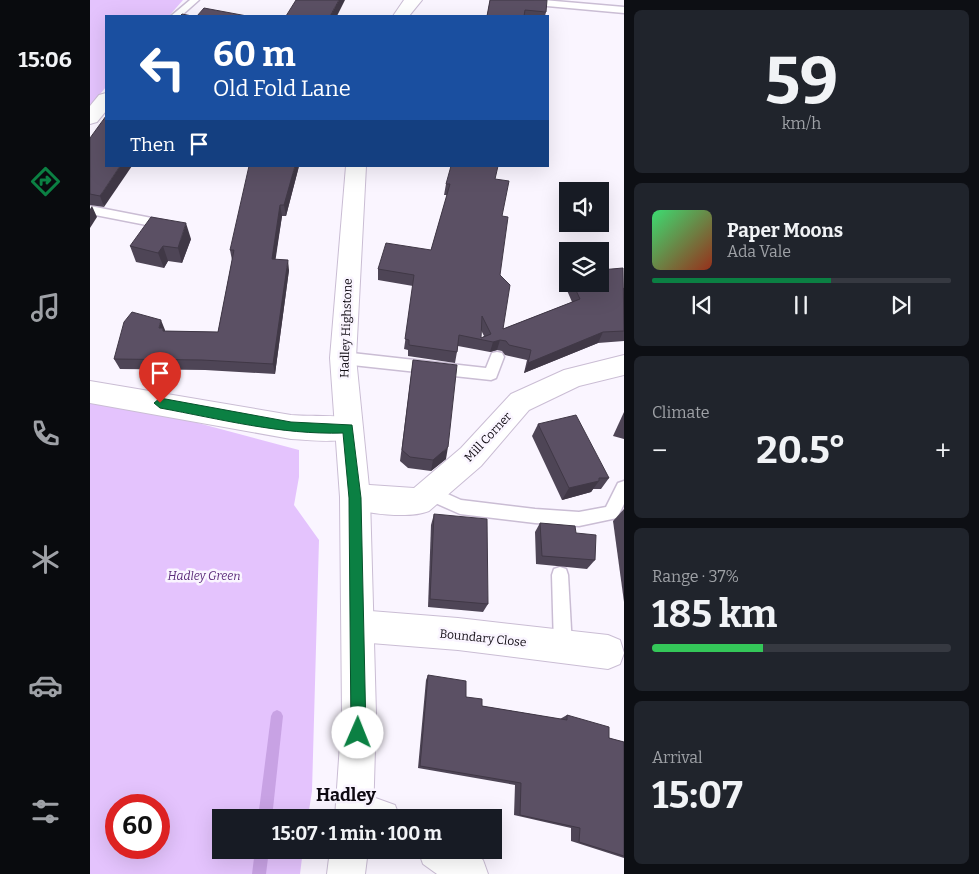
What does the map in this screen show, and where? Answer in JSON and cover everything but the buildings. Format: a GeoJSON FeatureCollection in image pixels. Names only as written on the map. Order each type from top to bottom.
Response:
{"type":"FeatureCollection","features":[{"type":"Feature","properties":{"kind":"street"},"geometry":{"type":"LineString","coordinates":[[401,15],[408,5],[422,4]]}},
{"type":"Feature","properties":{"kind":"street"},"geometry":{"type":"LineString","coordinates":[[90,118],[105,100]]}},
{"type":"Feature","properties":{"kind":"street","name":"Hadley Highstone"},"geometry":{"type":"LineString","coordinates":[[358,170],[350,241],[343,358],[355,498],[359,714],[364,809]]}},
{"type":"Feature","properties":{"kind":"street","name":"Mill Corner"},"geometry":{"type":"LineString","coordinates":[[355,498],[419,502],[471,457],[520,402],[573,377],[624,365]]}},
{"type":"Feature","properties":{"kind":"street"},"geometry":{"type":"LineString","coordinates":[[90,392],[291,427],[316,429],[348,428]]}},
{"type":"Feature","properties":{"kind":"street","name":"Boundary Close"},"geometry":{"type":"LineString","coordinates":[[358,626],[458,634],[608,652]]}},
{"type":"Feature","properties":{"kind":"street"},"geometry":{"type":"LineString","coordinates":[[346,874],[348,859]]}},
{"type":"Feature","properties":{"kind":"street"},"geometry":{"type":"LineString","coordinates":[[449,859],[469,874]]}},
{"type":"Feature","properties":{"kind":"lane"},"geometry":{"type":"LineString","coordinates":[[177,15],[195,0]]}},
{"type":"Feature","properties":{"kind":"lane"},"geometry":{"type":"LineString","coordinates":[[514,0],[624,10]]}},
{"type":"Feature","properties":{"kind":"lane"},"geometry":{"type":"LineString","coordinates":[[90,210],[175,226]]}},
{"type":"Feature","properties":{"kind":"lane"},"geometry":{"type":"LineString","coordinates":[[343,358],[491,374],[497,357]]}},
{"type":"Feature","properties":{"kind":"lane"},"geometry":{"type":"LineString","coordinates":[[430,493],[460,507],[580,519],[611,513],[624,488]]}},
{"type":"Feature","properties":{"kind":"lane"},"geometry":{"type":"LineString","coordinates":[[560,575],[563,647]]}},
{"type":"Feature","properties":{"kind":"green space"},"geometry":{"type":"Polygon","coordinates":[[[90,0],[183,0],[170,15],[105,15],[105,88],[90,106],[90,0]]]}},
{"type":"Feature","properties":{"kind":"green space","name":"Hadley Green"},"geometry":{"type":"Polygon","coordinates":[[[90,397],[108,399],[299,450],[299,477],[294,505],[319,540],[312,791],[309,809],[212,809],[212,859],[302,859],[300,874],[90,874],[90,397]]]}},
{"type":"Feature","properties":{"kind":"waterway"},"geometry":{"type":"LineString","coordinates":[[266,809],[277,716]]}},
{"type":"Feature","properties":{"kind":"waterway"},"geometry":{"type":"LineString","coordinates":[[259,874],[261,859]]}},
{"type":"Feature","properties":{"kind":"district","name":"Hadley"},"geometry":{"type":"Point","coordinates":[346,795]}},
{"type":"Feature","properties":{"kind":"route"},"geometry":{"type":"LineString","coordinates":[[160,403],[291,427],[316,429],[348,428],[355,498],[358,733]]}}]}
